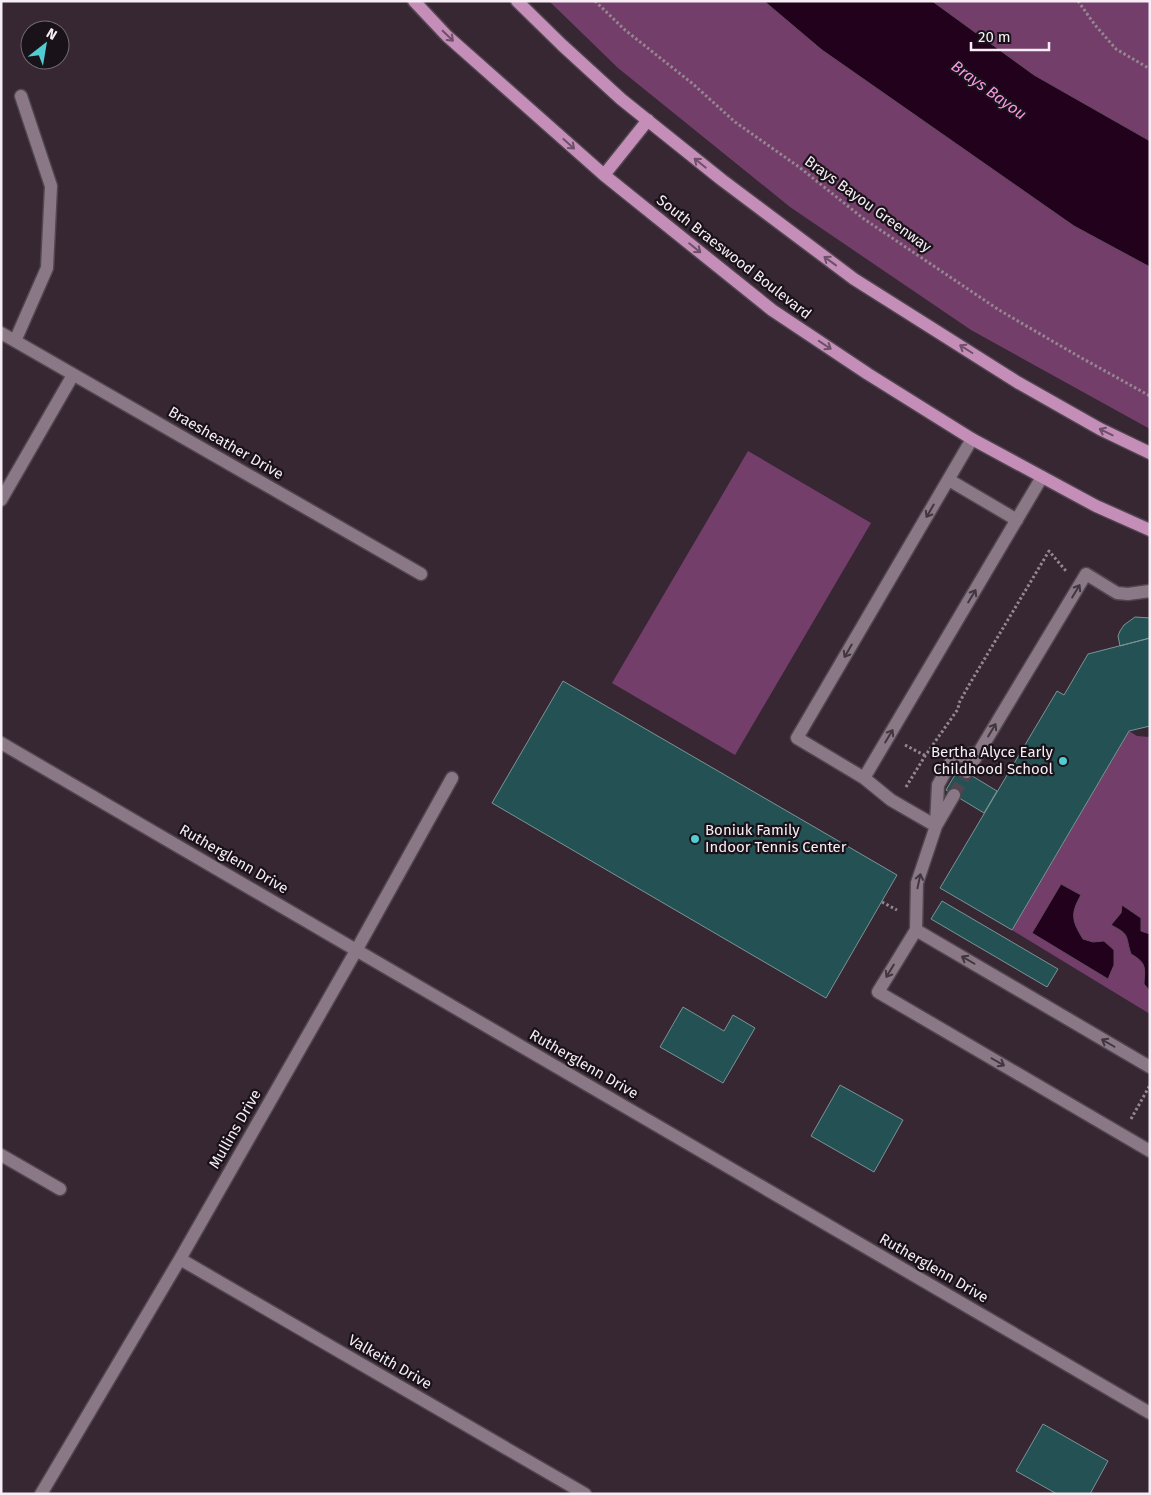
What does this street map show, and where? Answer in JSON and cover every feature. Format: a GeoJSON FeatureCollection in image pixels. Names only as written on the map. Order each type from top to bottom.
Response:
{"type":"FeatureCollection","features":[{"type":"Feature","properties":{"kind":"main road","name":"South Braeswood Boulevard"},"geometry":{"type":"LineString","coordinates":[[414,1],[447,36],[604,175],[772,310],[868,374],[972,439],[1096,506],[1150,530]]}},
{"type":"Feature","properties":{"kind":"main road"},"geometry":{"type":"LineString","coordinates":[[518,1],[562,45],[621,99],[722,180],[854,279],[1017,382],[1100,429],[1150,453]]}},
{"type":"Feature","properties":{"kind":"main road"},"geometry":{"type":"LineString","coordinates":[[604,175],[648,120]]}},
{"type":"Feature","properties":{"kind":"street"},"geometry":{"type":"LineString","coordinates":[[15,341],[47,268],[51,186],[21,96]]}},
{"type":"Feature","properties":{"kind":"street","name":"Braesheather Drive"},"geometry":{"type":"LineString","coordinates":[[1,333],[422,574]]}},
{"type":"Feature","properties":{"kind":"street"},"geometry":{"type":"LineString","coordinates":[[1,500],[73,374]]}},
{"type":"Feature","properties":{"kind":"street"},"geometry":{"type":"LineString","coordinates":[[936,826],[891,800],[864,778],[797,738],[972,439]]}},
{"type":"Feature","properties":{"kind":"street"},"geometry":{"type":"LineString","coordinates":[[864,778],[1042,477]]}},
{"type":"Feature","properties":{"kind":"street"},"geometry":{"type":"LineString","coordinates":[[949,480],[1017,520]]}},
{"type":"Feature","properties":{"kind":"street"},"geometry":{"type":"LineString","coordinates":[[967,772],[1086,574],[1117,593],[1128,594],[1150,591]]}},
{"type":"Feature","properties":{"kind":"street","name":"Rutherglenn Drive"},"geometry":{"type":"LineString","coordinates":[[1,743],[1150,1413]]}},
{"type":"Feature","properties":{"kind":"street"},"geometry":{"type":"LineString","coordinates":[[936,826],[938,785],[953,758],[979,752]]}},
{"type":"Feature","properties":{"kind":"street","name":"Mullins Drive"},"geometry":{"type":"LineString","coordinates":[[41,1494],[180,1259],[357,950],[452,778]]}},
{"type":"Feature","properties":{"kind":"street"},"geometry":{"type":"LineString","coordinates":[[954,795],[936,826],[917,883],[916,930],[878,992],[1122,1134],[1149,1147]]}},
{"type":"Feature","properties":{"kind":"street"},"geometry":{"type":"LineString","coordinates":[[916,930],[1150,1068]]}},
{"type":"Feature","properties":{"kind":"street"},"geometry":{"type":"LineString","coordinates":[[1,1155],[60,1189]]}},
{"type":"Feature","properties":{"kind":"street","name":"Valkeith Drive"},"geometry":{"type":"LineString","coordinates":[[180,1259],[585,1494]]}},
{"type":"Feature","properties":{"kind":"path","name":"Brays Bayou Greenway"},"geometry":{"type":"LineString","coordinates":[[594,1],[625,30],[693,84],[735,122],[800,167],[864,219],[999,310],[1150,396]]}},
{"type":"Feature","properties":{"kind":"path"},"geometry":{"type":"LineString","coordinates":[[1078,1],[1095,25],[1116,49],[1150,69]]}},
{"type":"Feature","properties":{"kind":"path"},"geometry":{"type":"LineString","coordinates":[[891,800],[901,795],[925,756],[958,709],[968,685],[1049,551],[1071,576]]}},
{"type":"Feature","properties":{"kind":"path"},"geometry":{"type":"LineString","coordinates":[[889,736],[947,769]]}},
{"type":"Feature","properties":{"kind":"path"},"geometry":{"type":"LineString","coordinates":[[1122,1134],[1150,1085]]}},
{"type":"Feature","properties":{"kind":"shaded area"},"geometry":{"type":"Polygon","coordinates":[[[549,1],[1150,1],[1150,429],[971,330],[790,207],[618,68],[549,1]]]}},
{"type":"Feature","properties":{"kind":"shaded area"},"geometry":{"type":"Polygon","coordinates":[[[748,451],[871,523],[735,755],[612,683],[748,451]]]}},
{"type":"Feature","properties":{"kind":"shaded area"},"geometry":{"type":"Polygon","coordinates":[[[1129,731],[1137,736],[1150,737],[1150,1014],[1012,930],[1129,731]]]}},
{"type":"Feature","properties":{"kind":"water","name":"Brays Bayou"},"geometry":{"type":"Polygon","coordinates":[[[764,1],[932,1],[1034,75],[1150,141],[1150,267],[1074,226],[822,50],[764,1]]]}},
{"type":"Feature","properties":{"kind":"water"},"geometry":{"type":"Polygon","coordinates":[[[1061,884],[1081,895],[1075,907],[1074,917],[1076,927],[1083,939],[1093,942],[1104,941],[1114,950],[1114,965],[1108,979],[1032,933],[1061,884]]]}},
{"type":"Feature","properties":{"kind":"water"},"geometry":{"type":"Polygon","coordinates":[[[1122,905],[1141,918],[1141,931],[1150,934],[1150,991],[1144,984],[1144,966],[1140,960],[1131,954],[1125,934],[1111,925],[1121,913],[1122,905]]]}},
{"type":"Feature","properties":{"kind":"building"},"geometry":{"type":"Polygon","coordinates":[[[1135,617],[1150,618],[1150,638],[1120,646],[1118,636],[1120,631],[1124,625],[1135,617]]]}},
{"type":"Feature","properties":{"kind":"building","name":"Bertha Alyce Early Childhood School"},"geometry":{"type":"Polygon","coordinates":[[[1150,638],[1150,726],[1129,731],[1012,930],[940,888],[1057,691],[1064,695],[1088,654],[1150,638]]]}},
{"type":"Feature","properties":{"kind":"building","name":"Boniuk Family Indoor Tennis Center"},"geometry":{"type":"Polygon","coordinates":[[[563,681],[897,875],[826,998],[492,803],[563,681]]]}},
{"type":"Feature","properties":{"kind":"building"},"geometry":{"type":"Polygon","coordinates":[[[959,768],[997,791],[984,813],[946,790],[959,768]]]}},
{"type":"Feature","properties":{"kind":"building"},"geometry":{"type":"Polygon","coordinates":[[[942,901],[1058,969],[1047,987],[931,919],[942,901]]]}},
{"type":"Feature","properties":{"kind":"building"},"geometry":{"type":"Polygon","coordinates":[[[683,1007],[724,1031],[733,1015],[755,1028],[723,1083],[660,1047],[683,1007]]]}},
{"type":"Feature","properties":{"kind":"building"},"geometry":{"type":"Polygon","coordinates":[[[840,1085],[903,1120],[874,1172],[811,1136],[840,1085]]]}},
{"type":"Feature","properties":{"kind":"building"},"geometry":{"type":"Polygon","coordinates":[[[1043,1424],[1108,1461],[1090,1494],[1057,1494],[1016,1471],[1043,1424]]]}},
{"type":"Feature","properties":{"kind":"tunnel"},"geometry":{"type":"LineString","coordinates":[[954,795],[967,772]]}},
{"type":"Feature","properties":{"kind":"place","name":"Bertha Alyce Early Childhood School"},"geometry":{"type":"Point","coordinates":[1063,761]}},
{"type":"Feature","properties":{"kind":"place","name":"Boniuk Family Indoor Tennis Center"},"geometry":{"type":"Point","coordinates":[695,839]}}]}
